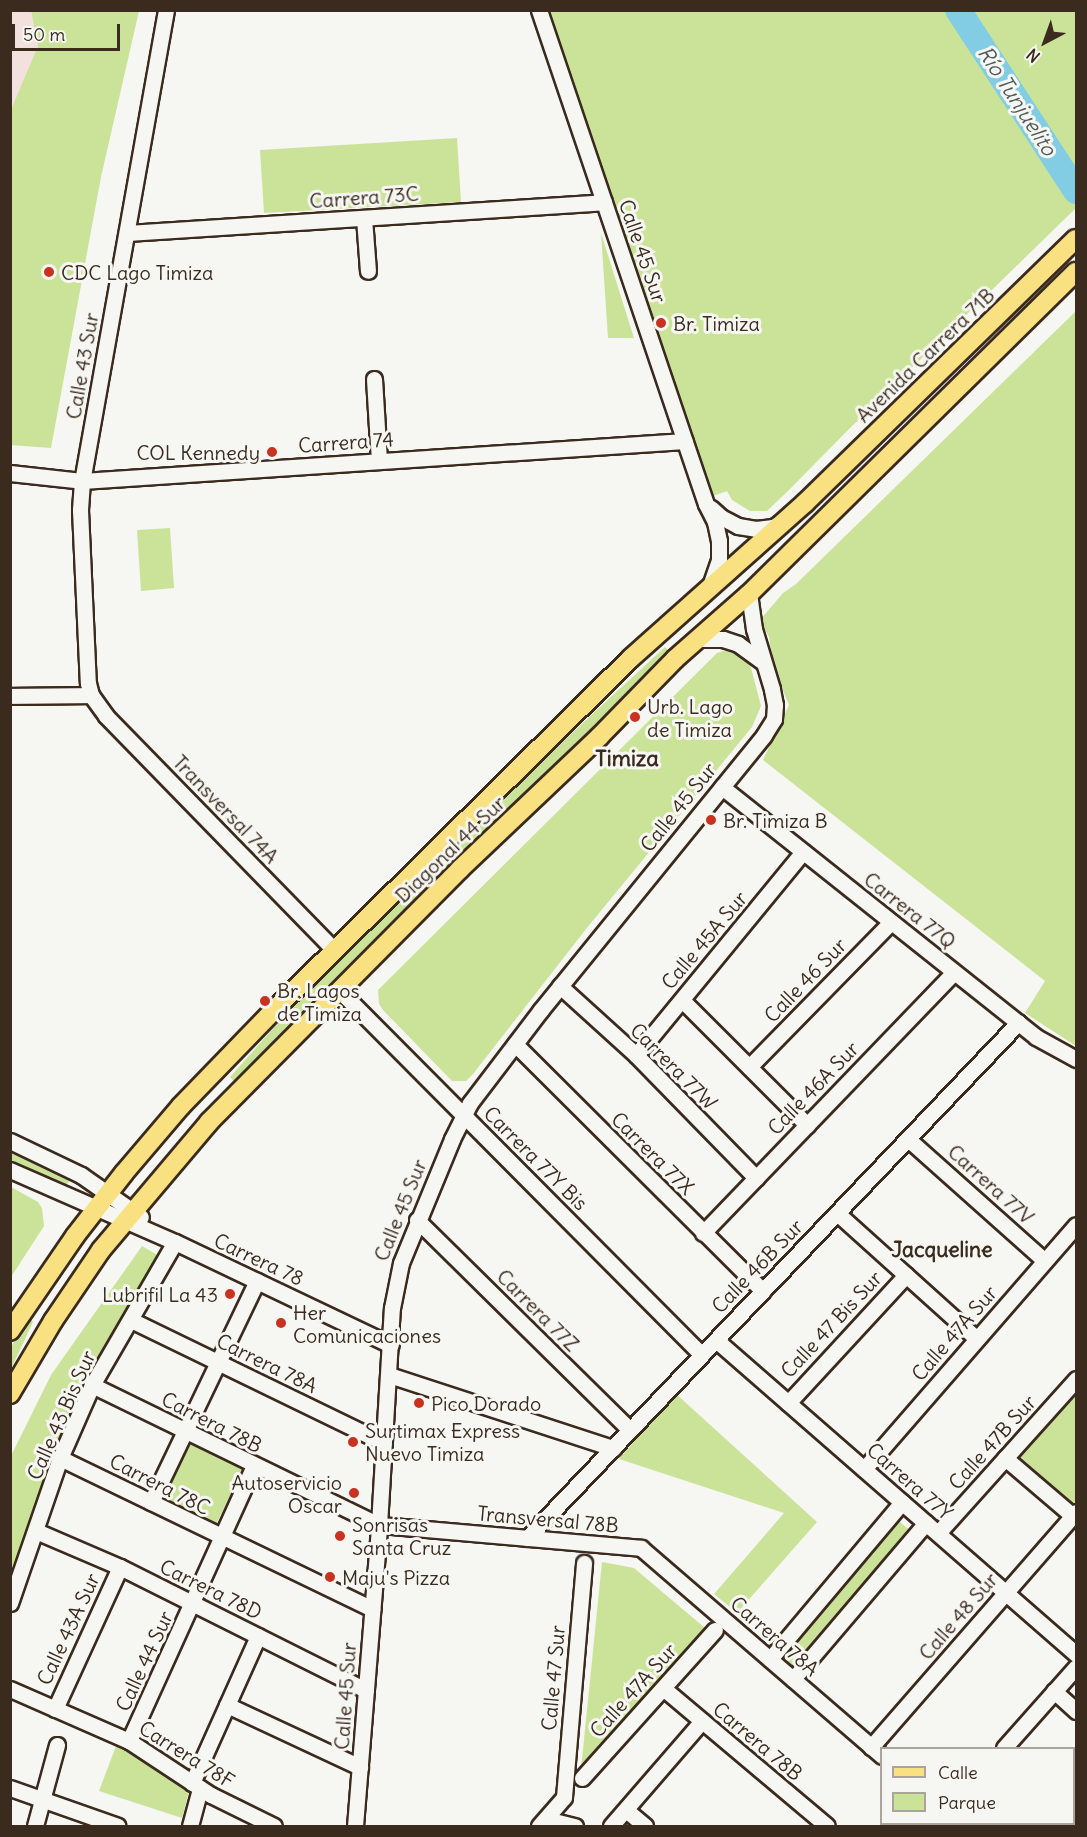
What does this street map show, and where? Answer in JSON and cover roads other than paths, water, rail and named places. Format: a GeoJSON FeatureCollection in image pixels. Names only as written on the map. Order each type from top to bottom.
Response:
{"type":"FeatureCollection","features":[{"type":"Feature","properties":{"kind":"main road","name":"Avenida Carrera 71B"},"geometry":{"type":"LineString","coordinates":[[805,503],[1077,238]]}},
{"type":"Feature","properties":{"kind":"main road","name":"Diagonal 44 Sur"},"geometry":{"type":"LineString","coordinates":[[10,1394],[53,1321],[129,1216],[209,1122],[460,869],[698,639],[749,594],[1077,272]]}},
{"type":"Feature","properties":{"kind":"main road","name":"Diagonal 44 Sur"},"geometry":{"type":"LineString","coordinates":[[10,1331],[95,1209],[181,1107],[334,950],[631,658],[805,503]]}},
{"type":"Feature","properties":{"kind":"street","name":"Calle 43 Sur"},"geometry":{"type":"LineString","coordinates":[[91,695],[86,673],[80,510],[82,481],[166,10]]}},
{"type":"Feature","properties":{"kind":"street","name":"Calle 45 Sur"},"geometry":{"type":"LineString","coordinates":[[539,10],[706,504],[715,522],[719,541],[717,570],[708,588]]}},
{"type":"Feature","properties":{"kind":"street","name":"Carrera 73C"},"geometry":{"type":"LineString","coordinates":[[127,233],[604,202]]}},
{"type":"Feature","properties":{"kind":"street"},"geometry":{"type":"LineString","coordinates":[[364,218],[368,271]]}},
{"type":"Feature","properties":{"kind":"street"},"geometry":{"type":"LineString","coordinates":[[375,379],[379,461]]}},
{"type":"Feature","properties":{"kind":"street","name":"Carrera 74"},"geometry":{"type":"LineString","coordinates":[[10,473],[82,481],[685,441]]}},
{"type":"Feature","properties":{"kind":"street"},"geometry":{"type":"LineString","coordinates":[[706,504],[721,517],[738,526],[756,529],[773,527],[787,520]]}},
{"type":"Feature","properties":{"kind":"street"},"geometry":{"type":"LineString","coordinates":[[749,594],[750,614],[763,662]]}},
{"type":"Feature","properties":{"kind":"street"},"geometry":{"type":"LineString","coordinates":[[698,639],[723,639],[738,644],[763,662]]}},
{"type":"Feature","properties":{"kind":"street","name":"Calle 45 Sur"},"geometry":{"type":"LineString","coordinates":[[355,1827],[396,1278],[417,1221],[464,1115],[560,986],[722,787],[774,719],[775,705],[763,662]]}},
{"type":"Feature","properties":{"kind":"street"},"geometry":{"type":"LineString","coordinates":[[10,696],[91,695]]}},
{"type":"Feature","properties":{"kind":"street","name":"Transversal 74A"},"geometry":{"type":"LineString","coordinates":[[91,695],[106,716],[334,950]]}},
{"type":"Feature","properties":{"kind":"street","name":"Carrera 77Q"},"geometry":{"type":"LineString","coordinates":[[722,787],[1046,1045],[1077,1059]]}},
{"type":"Feature","properties":{"kind":"street","name":"Calle 45A Sur"},"geometry":{"type":"LineString","coordinates":[[636,1055],[803,852]]}},
{"type":"Feature","properties":{"kind":"street","name":"Calle 46 Sur"},"geometry":{"type":"LineString","coordinates":[[749,1067],[891,922]]}},
{"type":"Feature","properties":{"kind":"street","name":"Calle 46A Sur"},"geometry":{"type":"LineString","coordinates":[[703,1233],[954,972]]}},
{"type":"Feature","properties":{"kind":"street","name":"Carrera 77W"},"geometry":{"type":"LineString","coordinates":[[560,986],[636,1055],[756,1178]]}},
{"type":"Feature","properties":{"kind":"street","name":"Carrera 77Y Bis"},"geometry":{"type":"LineString","coordinates":[[340,991],[702,1355]]}},
{"type":"Feature","properties":{"kind":"street"},"geometry":{"type":"LineString","coordinates":[[682,1000],[807,1125]]}},
{"type":"Feature","properties":{"kind":"street","name":"Calle 46B Sur"},"geometry":{"type":"LineString","coordinates":[[527,1538],[1018,1023]]}},
{"type":"Feature","properties":{"kind":"street","name":"Carrera 77X"},"geometry":{"type":"LineString","coordinates":[[515,1044],[703,1233],[764,1290]]}},
{"type":"Feature","properties":{"kind":"street","name":"Carrera 77V"},"geometry":{"type":"LineString","coordinates":[[908,1139],[1046,1261]]}},
{"type":"Feature","properties":{"kind":"street","name":"Carrera 78"},"geometry":{"type":"LineString","coordinates":[[10,1141],[81,1174],[108,1193],[129,1216]]}},
{"type":"Feature","properties":{"kind":"street","name":"Carrera 78"},"geometry":{"type":"LineString","coordinates":[[10,1170],[95,1209],[129,1216],[175,1242],[391,1345]]}},
{"type":"Feature","properties":{"kind":"street"},"geometry":{"type":"LineString","coordinates":[[837,1213],[977,1339]]}},
{"type":"Feature","properties":{"kind":"street","name":"Carrera 77Z"},"geometry":{"type":"LineString","coordinates":[[417,1221],[630,1430]]}},
{"type":"Feature","properties":{"kind":"street","name":"Calle 47A Sur"},"geometry":{"type":"LineString","coordinates":[[864,1469],[1077,1226]]}},
{"type":"Feature","properties":{"kind":"street","name":"Calle 43 Bis Sur"},"geometry":{"type":"LineString","coordinates":[[10,1603],[60,1458],[92,1385],[175,1242]]}},
{"type":"Feature","properties":{"kind":"street","name":"Calle 47 Bis Sur"},"geometry":{"type":"LineString","coordinates":[[788,1402],[906,1275]]}},
{"type":"Feature","properties":{"kind":"street"},"geometry":{"type":"LineString","coordinates":[[151,1502],[257,1281]]}},
{"type":"Feature","properties":{"kind":"street","name":"Carrera 78A"},"geometry":{"type":"LineString","coordinates":[[131,1320],[384,1443]]}},
{"type":"Feature","properties":{"kind":"street","name":"Carrera 77Y"},"geometry":{"type":"LineString","coordinates":[[716,1340],[1077,1654]]}},
{"type":"Feature","properties":{"kind":"street"},"geometry":{"type":"LineString","coordinates":[[389,1374],[613,1448]]}},
{"type":"Feature","properties":{"kind":"street","name":"Calle 47B Sur"},"geometry":{"type":"LineString","coordinates":[[793,1679],[932,1528],[1005,1458],[1077,1379]]}},
{"type":"Feature","properties":{"kind":"street","name":"Carrera 78B"},"geometry":{"type":"LineString","coordinates":[[92,1385],[379,1525]]}},
{"type":"Feature","properties":{"kind":"street","name":"Carrera 78C"},"geometry":{"type":"LineString","coordinates":[[60,1458],[372,1609]]}},
{"type":"Feature","properties":{"kind":"street"},"geometry":{"type":"LineString","coordinates":[[1005,1458],[1075,1514]]}},
{"type":"Feature","properties":{"kind":"street","name":"Calle 44 Sur"},"geometry":{"type":"LineString","coordinates":[[129,1741],[193,1605],[254,1466]]}},
{"type":"Feature","properties":{"kind":"street"},"geometry":{"type":"LineString","coordinates":[[770,1659],[902,1502]]}},
{"type":"Feature","properties":{"kind":"street","name":"Calle 48 Sur"},"geometry":{"type":"LineString","coordinates":[[876,1751],[1006,1593],[1075,1514]]}},
{"type":"Feature","properties":{"kind":"street","name":"Transversal 78B"},"geometry":{"type":"LineString","coordinates":[[379,1525],[641,1548]]}},
{"type":"Feature","properties":{"kind":"street","name":"Carrera 78D"},"geometry":{"type":"LineString","coordinates":[[36,1531],[120,1567],[366,1690]]}},
{"type":"Feature","properties":{"kind":"street","name":"Carrera 78A"},"geometry":{"type":"LineString","coordinates":[[641,1548],[876,1751]]}},
{"type":"Feature","properties":{"kind":"street","name":"Calle 47 Sur"},"geometry":{"type":"LineString","coordinates":[[542,1823],[564,1797],[584,1563]]}},
{"type":"Feature","properties":{"kind":"street","name":"Calle 43A Sur"},"geometry":{"type":"LineString","coordinates":[[55,1709],[120,1567]]}},
{"type":"Feature","properties":{"kind":"street","name":"Calle 47A Sur"},"geometry":{"type":"LineString","coordinates":[[582,1778],[715,1630]]}},
{"type":"Feature","properties":{"kind":"street"},"geometry":{"type":"LineString","coordinates":[[190,1827],[196,1786],[227,1705],[258,1636]]}},
{"type":"Feature","properties":{"kind":"street"},"geometry":{"type":"LineString","coordinates":[[1006,1747],[1077,1667]]}},
{"type":"Feature","properties":{"kind":"street","name":"Carrera 78B"},"geometry":{"type":"LineString","coordinates":[[663,1688],[827,1827]]}},
{"type":"Feature","properties":{"kind":"street","name":"Carrera 78F"},"geometry":{"type":"LineString","coordinates":[[10,1689],[129,1741],[196,1786],[274,1827]]}},
{"type":"Feature","properties":{"kind":"street"},"geometry":{"type":"LineString","coordinates":[[1054,1691],[1077,1711]]}},
{"type":"Feature","properties":{"kind":"street"},"geometry":{"type":"LineString","coordinates":[[227,1705],[360,1767]]}},
{"type":"Feature","properties":{"kind":"street"},"geometry":{"type":"LineString","coordinates":[[611,1827],[702,1721]]}},
{"type":"Feature","properties":{"kind":"street"},"geometry":{"type":"LineString","coordinates":[[35,1827],[57,1745]]}},
{"type":"Feature","properties":{"kind":"street"},"geometry":{"type":"LineString","coordinates":[[10,1788],[118,1827]]}},
{"type":"Feature","properties":{"kind":"street"},"geometry":{"type":"LineString","coordinates":[[626,1810],[645,1827]]}},
{"type":"Feature","properties":{"kind":"street"},"geometry":{"type":"LineString","coordinates":[[542,1823],[575,1827]]}},
{"type":"Feature","properties":{"kind":"waterway","name":"Río Tunjuelito"},"geometry":{"type":"LineString","coordinates":[[958,10],[1076,191]]}},
{"type":"Feature","properties":{"kind":"place","name":"CDC Lago Timiza"},"geometry":{"type":"Point","coordinates":[49,272]}},
{"type":"Feature","properties":{"kind":"place","name":"Br. Timiza"},"geometry":{"type":"Point","coordinates":[661,323]}},
{"type":"Feature","properties":{"kind":"place","name":"COL Kennedy"},"geometry":{"type":"Point","coordinates":[272,452]}},
{"type":"Feature","properties":{"kind":"place","name":"Urb. Lago de Timiza"},"geometry":{"type":"Point","coordinates":[635,717]}},
{"type":"Feature","properties":{"kind":"place","name":"Br. Timiza B"},"geometry":{"type":"Point","coordinates":[711,820]}},
{"type":"Feature","properties":{"kind":"place","name":"Br. Lagos de Timiza"},"geometry":{"type":"Point","coordinates":[265,1001]}},
{"type":"Feature","properties":{"kind":"place","name":"Lubrifil La 43"},"geometry":{"type":"Point","coordinates":[230,1294]}},
{"type":"Feature","properties":{"kind":"place","name":"Her Comunicaciones"},"geometry":{"type":"Point","coordinates":[281,1323]}},
{"type":"Feature","properties":{"kind":"place","name":"Pico Dorado"},"geometry":{"type":"Point","coordinates":[419,1403]}},
{"type":"Feature","properties":{"kind":"place","name":"Surtimax Express Nuevo Timiza"},"geometry":{"type":"Point","coordinates":[353,1442]}},
{"type":"Feature","properties":{"kind":"place","name":"Autoservicio Oscar"},"geometry":{"type":"Point","coordinates":[354,1493]}},
{"type":"Feature","properties":{"kind":"place","name":"Sonrisas Santa Cruz"},"geometry":{"type":"Point","coordinates":[340,1536]}},
{"type":"Feature","properties":{"kind":"place","name":"Maju's Pizza"},"geometry":{"type":"Point","coordinates":[330,1577]}},
{"type":"Feature","properties":{"kind":"district","name":"Timiza"},"geometry":{"type":"Point","coordinates":[627,759]}},
{"type":"Feature","properties":{"kind":"district","name":"Jacqueline"},"geometry":{"type":"Point","coordinates":[942,1250]}}]}
